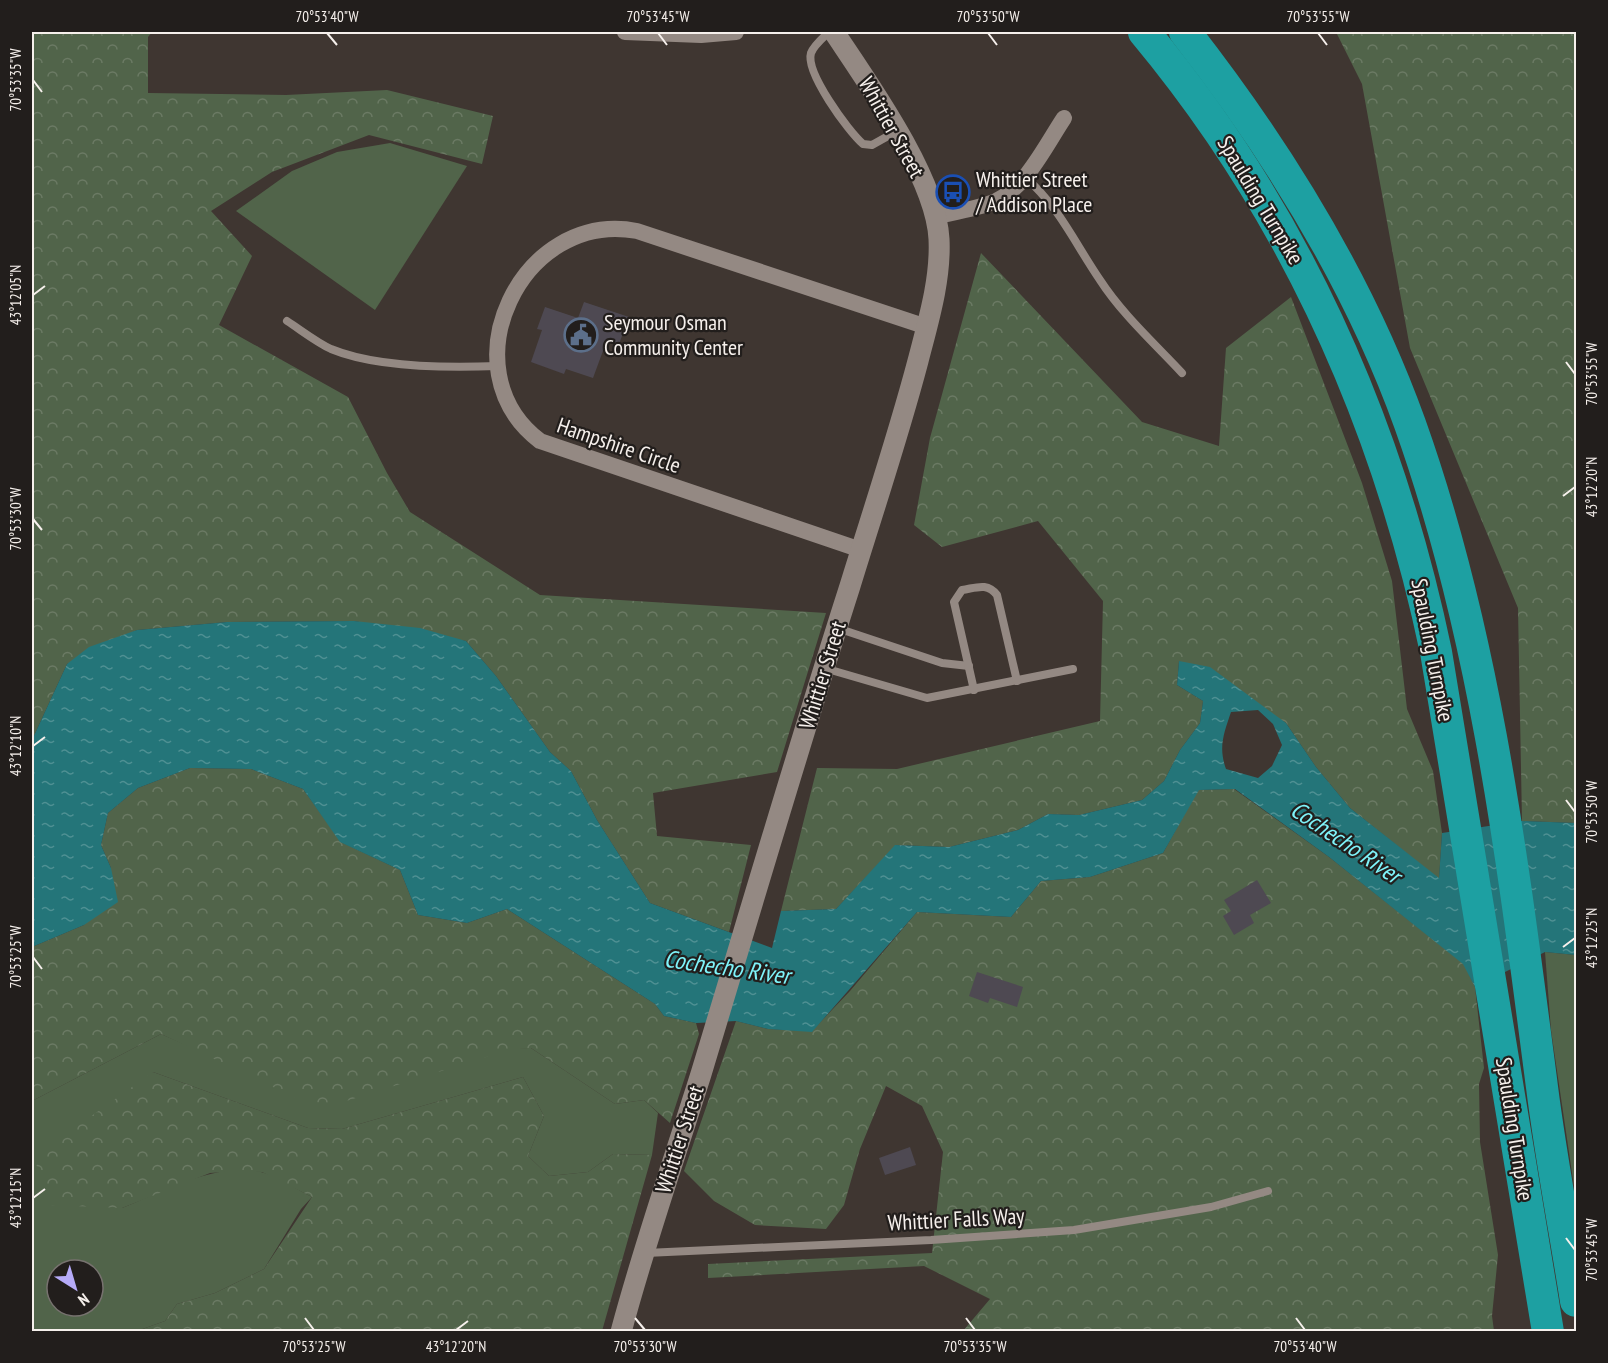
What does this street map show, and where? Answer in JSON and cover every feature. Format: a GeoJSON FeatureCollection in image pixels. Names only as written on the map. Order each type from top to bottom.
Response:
{"type":"FeatureCollection","features":[{"type":"Feature","properties":{"kind":"highway","name":"Spaulding Turnpike"},"geometry":{"type":"LineString","coordinates":[[1144,32],[1223,136],[1265,202],[1309,281],[1356,384],[1394,488],[1424,597],[1465,825],[1548,1332]]}},
{"type":"Feature","properties":{"kind":"highway","name":"Spaulding Turnpike"},"geometry":{"type":"LineString","coordinates":[[1185,32],[1240,106],[1307,208],[1358,304],[1409,422],[1444,529],[1458,586],[1505,815],[1542,1092],[1576,1301]]}},
{"type":"Feature","properties":{"kind":"street"},"geometry":{"type":"LineString","coordinates":[[625,32],[701,35],[736,32]]}},
{"type":"Feature","properties":{"kind":"street","name":"Whittier Street"},"geometry":{"type":"LineString","coordinates":[[621,1332],[642,1253],[713,1035],[836,628],[881,490],[927,327],[939,260],[937,216],[922,180],[897,131],[834,32]]}},
{"type":"Feature","properties":{"kind":"street"},"geometry":{"type":"LineString","coordinates":[[937,216],[998,200],[1024,176],[1064,118]]}},
{"type":"Feature","properties":{"kind":"street","name":"Hampshire Circle"},"geometry":{"type":"LineString","coordinates":[[861,550],[540,441],[520,424],[510,411],[504,396],[498,366],[500,325],[515,289],[545,255],[565,240],[582,232],[618,228],[637,231],[927,327]]}},
{"type":"Feature","properties":{"kind":"lane"},"geometry":{"type":"LineString","coordinates":[[829,32],[811,53],[811,66],[837,112],[863,144],[872,145],[897,131]]}},
{"type":"Feature","properties":{"kind":"lane"},"geometry":{"type":"LineString","coordinates":[[1024,176],[1047,196],[1061,215],[1111,295],[1182,373]]}},
{"type":"Feature","properties":{"kind":"lane"},"geometry":{"type":"LineString","coordinates":[[287,321],[330,348],[358,356],[444,368],[498,366]]}},
{"type":"Feature","properties":{"kind":"lane"},"geometry":{"type":"LineString","coordinates":[[974,690],[954,602],[962,590],[986,586],[992,588],[997,595],[1017,681]]}},
{"type":"Feature","properties":{"kind":"lane"},"geometry":{"type":"LineString","coordinates":[[836,628],[942,663],[969,666]]}},
{"type":"Feature","properties":{"kind":"lane"},"geometry":{"type":"LineString","coordinates":[[824,667],[927,698],[1073,669]]}},
{"type":"Feature","properties":{"kind":"lane","name":"Whittier Falls Way"},"geometry":{"type":"LineString","coordinates":[[642,1253],[1074,1230],[1211,1207],[1268,1191]]}},
{"type":"Feature","properties":{"kind":"green space"},"geometry":{"type":"Polygon","coordinates":[[[32,32],[152,32],[148,37],[148,93],[286,95],[387,90],[493,116],[482,164],[369,135],[272,172],[211,211],[252,256],[219,325],[348,397],[410,512],[540,595],[826,613],[777,772],[653,793],[657,836],[751,845],[729,932],[650,903],[597,820],[571,771],[550,752],[496,676],[466,641],[354,621],[227,622],[137,630],[67,664],[32,740],[32,32]]]}},
{"type":"Feature","properties":{"kind":"green space"},"geometry":{"type":"Polygon","coordinates":[[[1336,32],[1576,32],[1576,823],[1522,821],[1518,608],[1410,348],[1362,84],[1336,32]]]}},
{"type":"Feature","properties":{"kind":"green space"},"geometry":{"type":"Polygon","coordinates":[[[390,143],[467,166],[375,310],[236,211],[292,171],[337,152],[390,143]]]}},
{"type":"Feature","properties":{"kind":"green space"},"geometry":{"type":"Polygon","coordinates":[[[981,253],[1142,422],[1219,446],[1226,348],[1291,297],[1362,483],[1392,581],[1407,709],[1433,771],[1442,833],[1439,879],[1350,808],[1316,767],[1286,723],[1179,661],[1177,685],[1203,701],[1200,723],[1180,750],[1164,781],[1142,800],[1079,815],[1048,814],[1018,830],[949,847],[896,845],[836,909],[781,911],[817,768],[897,769],[1100,721],[1103,601],[1038,521],[942,547],[914,525],[930,438],[981,253]]]}},
{"type":"Feature","properties":{"kind":"green space"},"geometry":{"type":"Polygon","coordinates":[[[190,768],[251,769],[303,789],[341,842],[400,870],[418,915],[467,923],[507,909],[655,1004],[664,1016],[696,1023],[699,1034],[670,1123],[644,1100],[615,1104],[531,1048],[508,1050],[340,1103],[305,1102],[161,1034],[32,1101],[32,947],[84,925],[111,868],[101,845],[108,813],[138,788],[190,768]]]}},
{"type":"Feature","properties":{"kind":"green space"},"geometry":{"type":"Polygon","coordinates":[[[1234,789],[1329,857],[1464,964],[1475,987],[1484,1068],[1479,1084],[1480,1142],[1498,1255],[1492,1316],[1494,1331],[963,1331],[990,1299],[924,1266],[708,1278],[708,1264],[932,1253],[943,1152],[922,1106],[886,1086],[860,1149],[844,1205],[826,1229],[755,1225],[714,1201],[684,1171],[736,1021],[768,1029],[812,1031],[850,991],[917,912],[1011,917],[1041,881],[1090,877],[1163,853],[1198,790],[1234,789]]]}},
{"type":"Feature","properties":{"kind":"green space"},"geometry":{"type":"Polygon","coordinates":[[[1545,952],[1576,955],[1576,1200],[1551,1030],[1545,952]]]}},
{"type":"Feature","properties":{"kind":"green space"},"geometry":{"type":"Polygon","coordinates":[[[161,1034],[211,1056],[531,1048],[615,1104],[644,1100],[658,1113],[652,1155],[613,1154],[588,1172],[549,1176],[528,1156],[544,1116],[523,1077],[342,1129],[308,1128],[153,1072],[122,1208],[190,1180],[225,1171],[261,1172],[312,1197],[301,1209],[264,1269],[215,1293],[177,1304],[165,1321],[137,1331],[32,1332],[32,1101],[161,1034]]]}},
{"type":"Feature","properties":{"kind":"green space"},"geometry":{"type":"Polygon","coordinates":[[[153,1072],[308,1128],[342,1129],[523,1077],[544,1116],[528,1156],[549,1176],[588,1172],[613,1154],[652,1155],[602,1331],[137,1331],[165,1321],[177,1304],[215,1293],[264,1269],[312,1197],[262,1172],[237,1171],[210,1173],[122,1208],[49,1205],[34,1157],[153,1072]]]}},
{"type":"Feature","properties":{"kind":"water","name":"Cochecho River"},"geometry":{"type":"Polygon","coordinates":[[[354,621],[420,628],[466,641],[496,676],[550,752],[571,771],[597,820],[650,903],[772,948],[781,911],[836,909],[895,845],[949,847],[1018,830],[1048,814],[1079,815],[1142,800],[1164,781],[1180,750],[1200,723],[1203,701],[1177,685],[1179,661],[1210,667],[1286,723],[1316,767],[1350,808],[1439,878],[1442,833],[1522,821],[1576,823],[1576,955],[1545,952],[1475,987],[1463,964],[1329,857],[1235,789],[1199,790],[1163,853],[1090,877],[1041,881],[1011,917],[917,912],[812,1032],[768,1029],[736,1021],[696,1023],[664,1016],[655,1004],[507,909],[467,923],[418,915],[400,870],[340,842],[303,789],[251,769],[190,768],[138,788],[108,813],[101,845],[111,868],[118,902],[84,925],[32,947],[32,740],[67,664],[89,647],[137,630],[227,622],[354,621]],[[1258,710],[1231,712],[1222,747],[1226,769],[1258,778],[1272,766],[1282,745],[1273,724],[1258,710]]]}},
{"type":"Feature","properties":{"kind":"building","name":"Seymour Osman Community Center"},"geometry":{"type":"Polygon","coordinates":[[[584,302],[629,317],[619,344],[607,340],[593,378],[566,369],[564,374],[531,362],[542,330],[537,329],[545,307],[578,318],[584,302]]]}},
{"type":"Feature","properties":{"kind":"building"},"geometry":{"type":"Polygon","coordinates":[[[1257,880],[1271,903],[1250,915],[1254,923],[1234,935],[1223,916],[1231,911],[1224,900],[1257,880]]]}},
{"type":"Feature","properties":{"kind":"building"},"geometry":{"type":"Polygon","coordinates":[[[977,972],[1023,987],[1017,1007],[990,998],[988,1003],[969,996],[977,972]]]}},
{"type":"Feature","properties":{"kind":"building"},"geometry":{"type":"Polygon","coordinates":[[[910,1147],[916,1165],[885,1175],[879,1158],[910,1147]]]}},
{"type":"Feature","properties":{"kind":"place","name":"Whittier Street / Addison Place"},"geometry":{"type":"Point","coordinates":[953,192]}},
{"type":"Feature","properties":{"kind":"place","name":"Seymour Osman Community Center"},"geometry":{"type":"Point","coordinates":[581,335]}}]}
